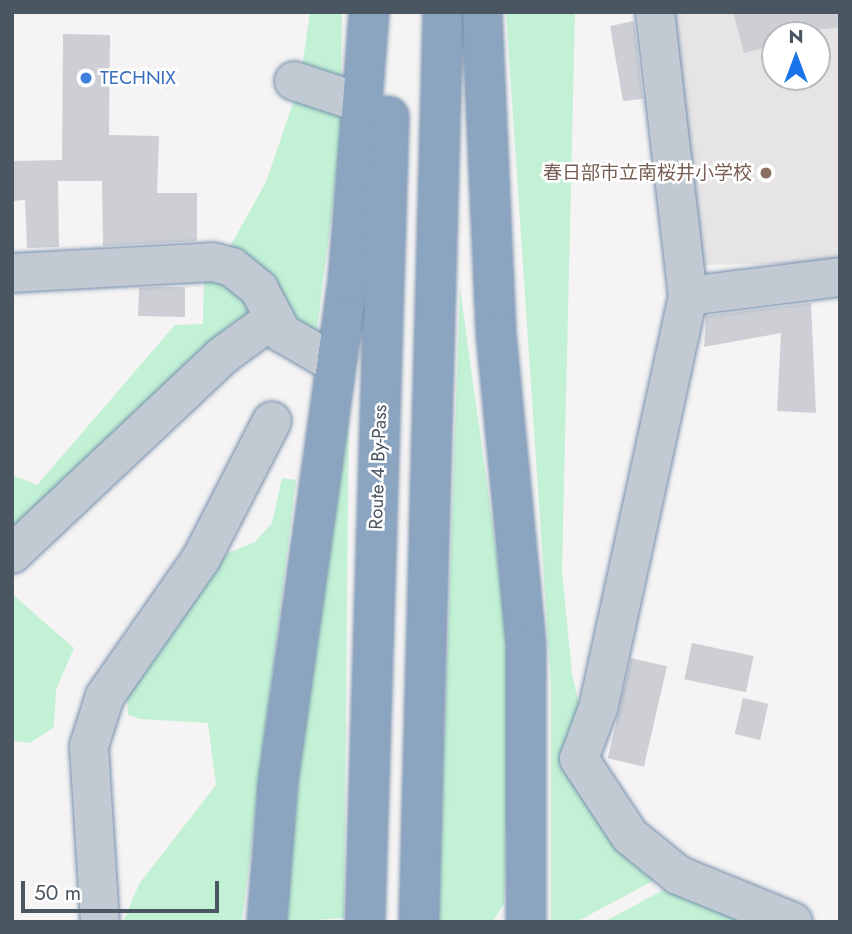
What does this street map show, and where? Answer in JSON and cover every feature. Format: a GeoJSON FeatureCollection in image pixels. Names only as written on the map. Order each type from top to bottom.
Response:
{"type":"FeatureCollection","features":[{"type":"Feature","properties":{"kind":"highway"},"geometry":{"type":"LineString","coordinates":[[267,922],[278,782],[337,364],[364,104],[369,12]]}},
{"type":"Feature","properties":{"kind":"highway","name":"Route 4 By-Pass"},"geometry":{"type":"LineString","coordinates":[[365,922],[393,12]]}},
{"type":"Feature","properties":{"kind":"highway"},"geometry":{"type":"LineString","coordinates":[[419,922],[443,12]]}},
{"type":"Feature","properties":{"kind":"highway"},"geometry":{"type":"LineString","coordinates":[[482,12],[496,333],[527,646],[526,922]]}},
{"type":"Feature","properties":{"kind":"street"},"geometry":{"type":"LineString","coordinates":[[655,12],[688,296],[598,708],[579,759],[629,836],[678,875],[793,922]]}},
{"type":"Feature","properties":{"kind":"street"},"geometry":{"type":"LineString","coordinates":[[294,81],[364,104]]}},
{"type":"Feature","properties":{"kind":"street"},"geometry":{"type":"LineString","coordinates":[[12,273],[213,262],[250,277],[282,333],[337,364]]}},
{"type":"Feature","properties":{"kind":"street"},"geometry":{"type":"LineString","coordinates":[[688,296],[840,276]]}},
{"type":"Feature","properties":{"kind":"street"},"geometry":{"type":"LineString","coordinates":[[12,554],[222,356],[274,318]]}},
{"type":"Feature","properties":{"kind":"street"},"geometry":{"type":"LineString","coordinates":[[100,922],[89,746],[101,709],[201,559],[272,421]]}},
{"type":"Feature","properties":{"kind":"shaded area","name":"春日部市立南桜井小学校"},"geometry":{"type":"Polygon","coordinates":[[[672,12],[840,12],[840,263],[699,265],[672,12]]]}},
{"type":"Feature","properties":{"kind":"green space"},"geometry":{"type":"Polygon","coordinates":[[[310,12],[342,12],[341,81],[302,68],[310,12]]]}},
{"type":"Feature","properties":{"kind":"green space"},"geometry":{"type":"Polygon","coordinates":[[[506,12],[575,12],[562,570],[572,674],[584,727],[662,876],[576,922],[551,922],[551,683],[506,12]]]}},
{"type":"Feature","properties":{"kind":"green space"},"geometry":{"type":"Polygon","coordinates":[[[294,100],[344,116],[315,345],[223,259],[266,182],[294,100]]]}},
{"type":"Feature","properties":{"kind":"green space"},"geometry":{"type":"Polygon","coordinates":[[[204,270],[263,306],[12,556],[12,475],[37,485],[175,325],[203,324],[204,270]]]}},
{"type":"Feature","properties":{"kind":"green space"},"geometry":{"type":"Polygon","coordinates":[[[460,288],[513,672],[504,904],[492,922],[438,922],[460,288]]]}},
{"type":"Feature","properties":{"kind":"green space"},"geometry":{"type":"Polygon","coordinates":[[[349,407],[344,918],[285,922],[303,728],[349,407]]]}},
{"type":"Feature","properties":{"kind":"green space"},"geometry":{"type":"Polygon","coordinates":[[[282,478],[296,480],[242,922],[123,922],[139,884],[216,785],[208,723],[140,719],[128,715],[127,697],[198,588],[228,553],[255,542],[272,523],[282,478]]]}},
{"type":"Feature","properties":{"kind":"green space"},"geometry":{"type":"Polygon","coordinates":[[[12,594],[74,648],[56,690],[54,727],[30,743],[12,741],[12,594]]]}},
{"type":"Feature","properties":{"kind":"green space"},"geometry":{"type":"Polygon","coordinates":[[[667,888],[766,922],[604,922],[667,888]]]}},
{"type":"Feature","properties":{"kind":"building"},"geometry":{"type":"Polygon","coordinates":[[[733,12],[840,12],[840,27],[831,28],[831,21],[761,21],[761,49],[744,53],[733,12]]]}},
{"type":"Feature","properties":{"kind":"building"},"geometry":{"type":"Polygon","coordinates":[[[634,21],[643,99],[623,101],[610,26],[634,21]]]}},
{"type":"Feature","properties":{"kind":"building"},"geometry":{"type":"Polygon","coordinates":[[[63,34],[110,35],[109,135],[159,136],[157,193],[197,193],[197,241],[103,246],[102,181],[58,181],[59,247],[27,248],[25,200],[12,201],[12,161],[62,160],[63,34]]]}},
{"type":"Feature","properties":{"kind":"building"},"geometry":{"type":"Polygon","coordinates":[[[185,287],[185,317],[138,316],[139,288],[185,287]]]}},
{"type":"Feature","properties":{"kind":"building"},"geometry":{"type":"Polygon","coordinates":[[[811,303],[816,413],[777,411],[781,333],[704,347],[706,316],[811,303]]]}},
{"type":"Feature","properties":{"kind":"building"},"geometry":{"type":"Polygon","coordinates":[[[692,643],[754,656],[746,692],[684,679],[692,643]]]}},
{"type":"Feature","properties":{"kind":"building"},"geometry":{"type":"Polygon","coordinates":[[[631,658],[667,666],[644,767],[608,758],[631,658]]]}},
{"type":"Feature","properties":{"kind":"building"},"geometry":{"type":"Polygon","coordinates":[[[743,698],[768,704],[760,740],[735,734],[743,698]]]}},
{"type":"Feature","properties":{"kind":"place","name":"TECHNIX"},"geometry":{"type":"Point","coordinates":[86,78]}},
{"type":"Feature","properties":{"kind":"place","name":"春日部市立南桜井小学校"},"geometry":{"type":"Point","coordinates":[766,173]}}]}
